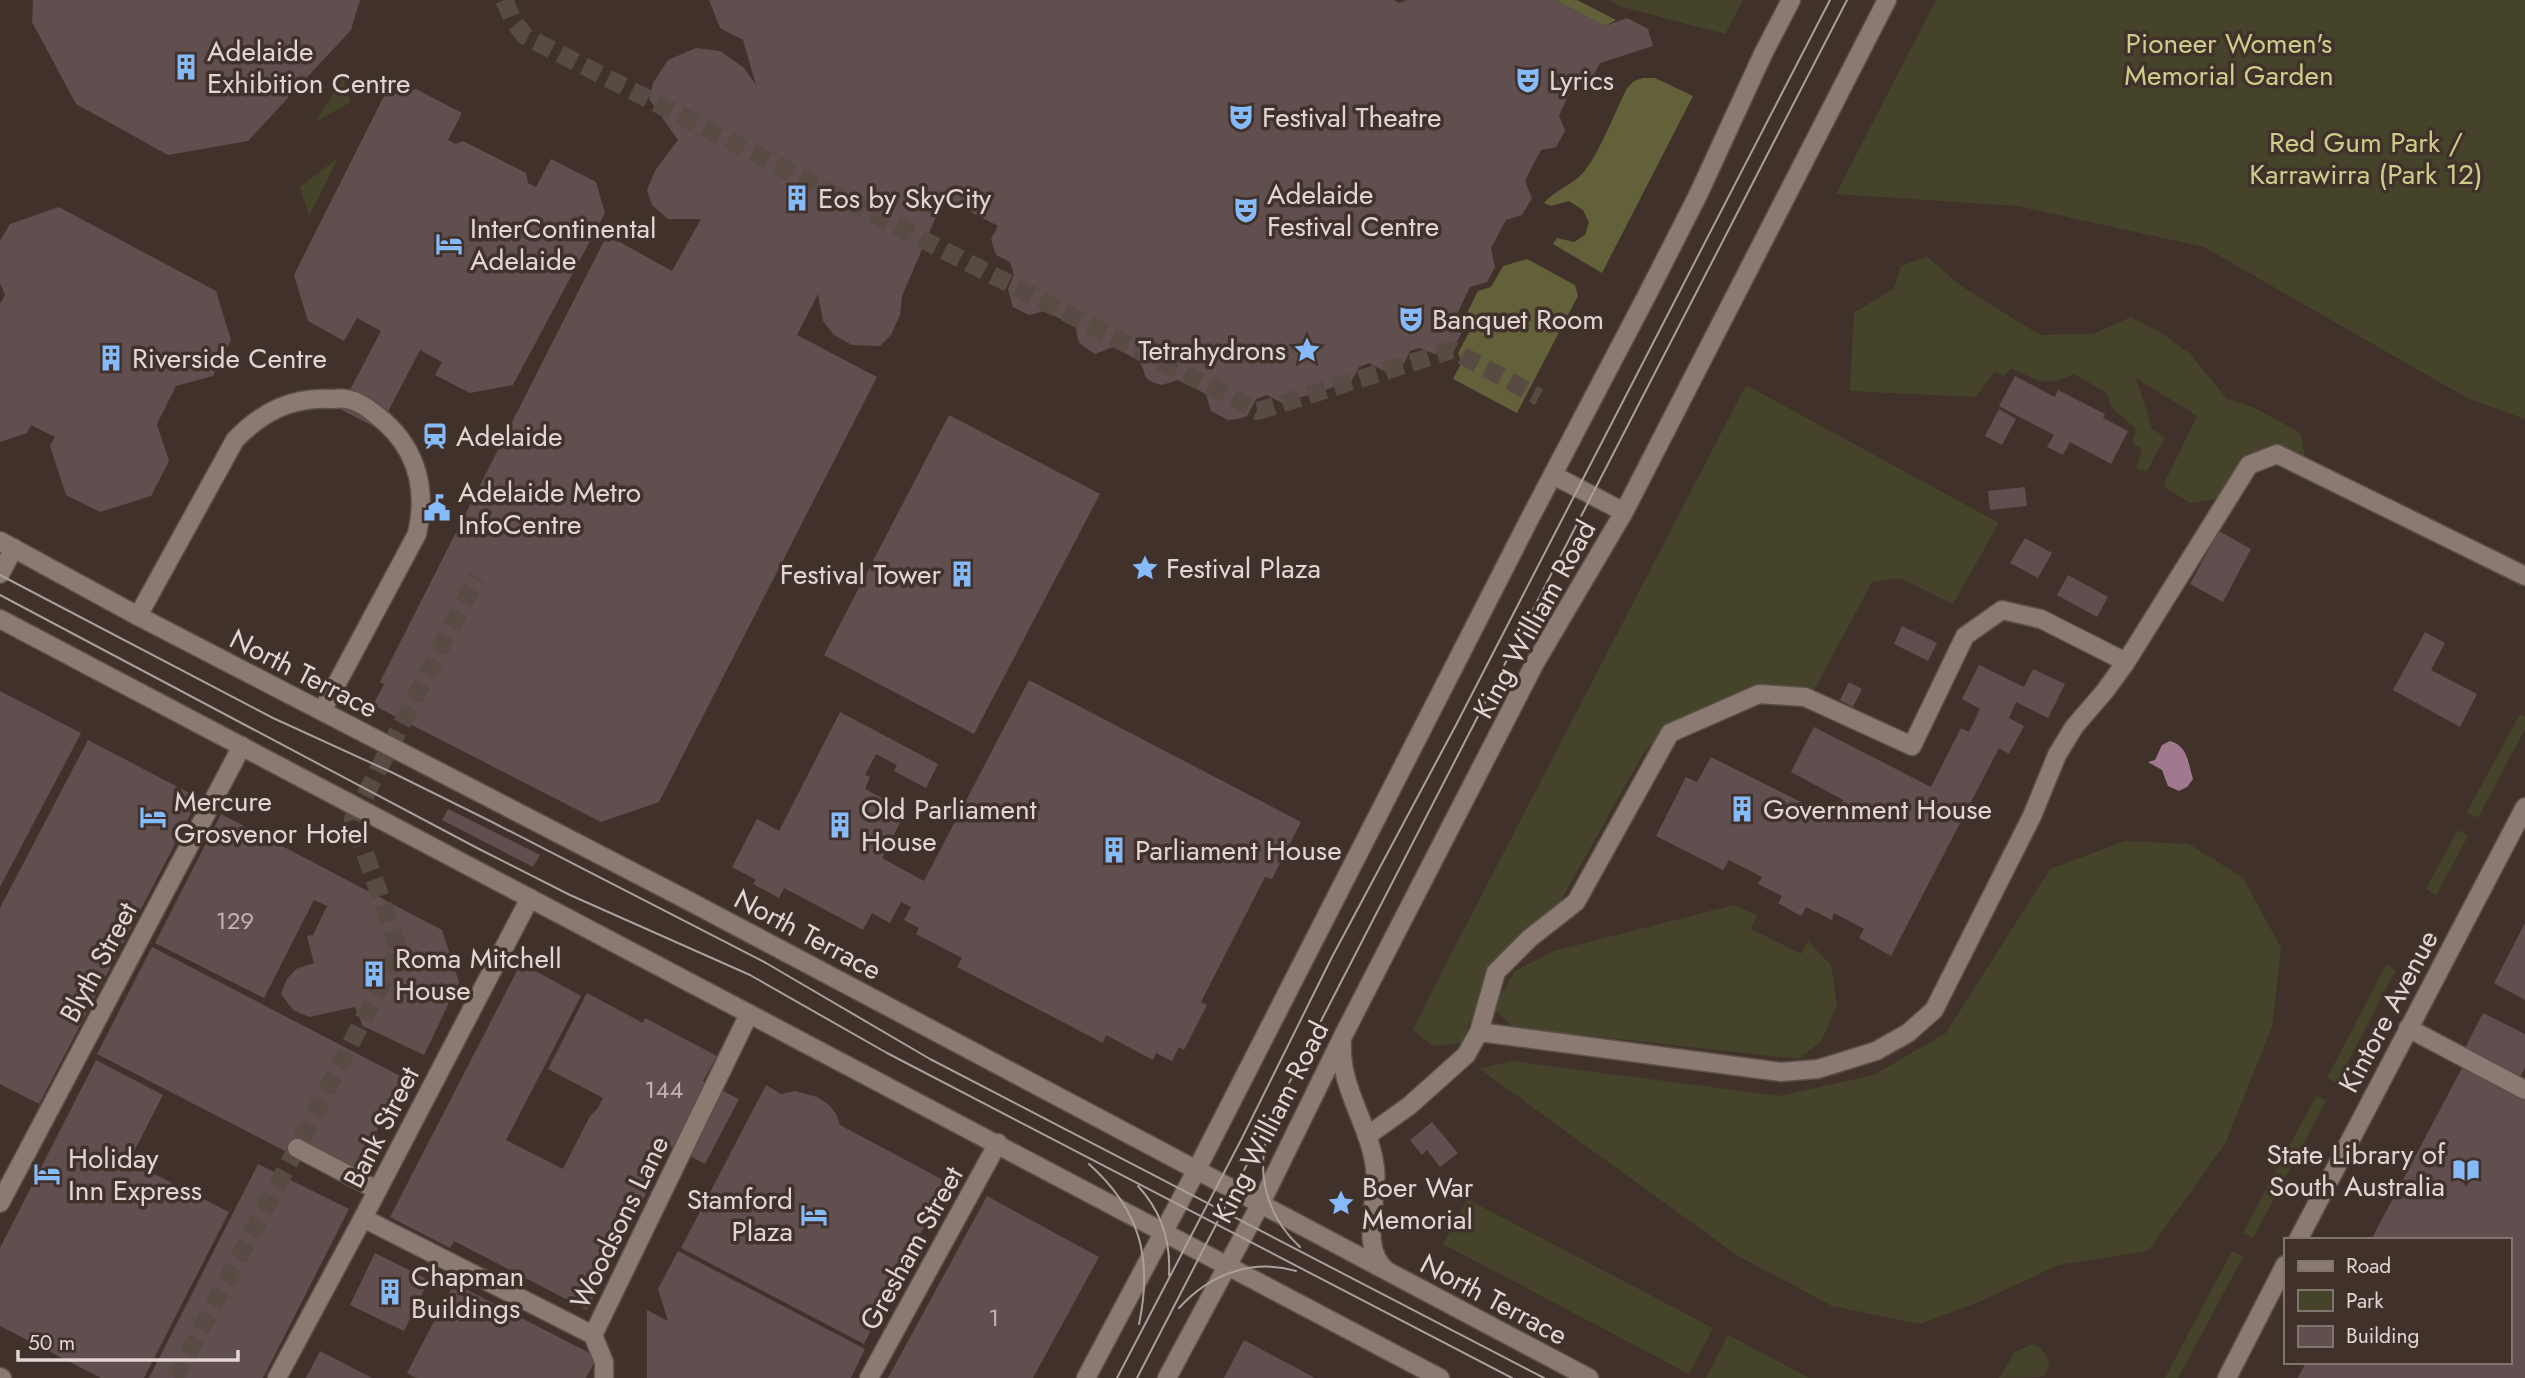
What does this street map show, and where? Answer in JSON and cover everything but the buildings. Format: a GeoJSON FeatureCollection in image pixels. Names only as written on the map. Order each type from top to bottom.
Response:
{"type":"FeatureCollection","features":[{"type":"Feature","properties":{"kind":"main road","name":"King William Road"},"geometry":{"type":"LineString","coordinates":[[1086,1378],[1196,1171],[1698,195],[1791,0]]}},
{"type":"Feature","properties":{"kind":"main road","name":"King William Road"},"geometry":{"type":"LineString","coordinates":[[1167,1378],[1260,1205],[1345,1032],[1535,663],[1624,512],[1887,0]]}},
{"type":"Feature","properties":{"kind":"main road"},"geometry":{"type":"LineString","coordinates":[[138,616],[235,440],[250,424],[268,411],[292,401],[316,398],[346,399],[367,408],[390,426],[407,446],[418,475],[421,518],[417,534],[322,712]]}},
{"type":"Feature","properties":{"kind":"main road"},"geometry":{"type":"LineString","coordinates":[[1479,1032],[1780,1072],[1818,1069],[1849,1061],[1876,1051],[1908,1033],[1934,1010],[1956,971],[2032,816],[2057,755],[2074,727],[2126,662],[2249,465],[2277,454],[2525,576]]}},
{"type":"Feature","properties":{"kind":"main road"},"geometry":{"type":"LineString","coordinates":[[1553,475],[1624,512]]}},
{"type":"Feature","properties":{"kind":"main road"},"geometry":{"type":"LineString","coordinates":[[0,574],[7,544]]}},
{"type":"Feature","properties":{"kind":"main road","name":"North Terrace"},"geometry":{"type":"LineString","coordinates":[[7,544],[138,616],[680,896],[1589,1378]]}},
{"type":"Feature","properties":{"kind":"main road"},"geometry":{"type":"LineString","coordinates":[[1367,1136],[1409,1106],[1466,1055],[1479,1032],[1496,972],[1530,938],[1576,902],[1670,733],[1759,694],[1805,697],[1912,746],[1965,636],[2002,610],[2041,619],[2126,662]]}},
{"type":"Feature","properties":{"kind":"main road"},"geometry":{"type":"LineString","coordinates":[[0,619],[368,815],[657,963],[749,1014],[1164,1230],[1440,1378]]}},
{"type":"Feature","properties":{"kind":"main road","name":"Blyth Street"},"geometry":{"type":"LineString","coordinates":[[0,1203],[242,746]]}},
{"type":"Feature","properties":{"kind":"main road","name":"Kintore Avenue"},"geometry":{"type":"LineString","coordinates":[[2299,1238],[2525,807]]}},
{"type":"Feature","properties":{"kind":"main road","name":"Bank Street"},"geometry":{"type":"LineString","coordinates":[[277,1378],[530,898]]}},
{"type":"Feature","properties":{"kind":"main road","name":"Woodsons Lane"},"geometry":{"type":"LineString","coordinates":[[363,1218],[593,1335],[749,1014]]}},
{"type":"Feature","properties":{"kind":"main road"},"geometry":{"type":"LineString","coordinates":[[2408,1028],[2525,1090]]}},
{"type":"Feature","properties":{"kind":"main road"},"geometry":{"type":"LineString","coordinates":[[1345,1032],[1341,1050],[1343,1068],[1367,1136],[1376,1174],[1372,1230],[1374,1251],[1378,1263],[1392,1275]]}},
{"type":"Feature","properties":{"kind":"main road","name":"Gresham Street"},"geometry":{"type":"LineString","coordinates":[[869,1378],[998,1143]]}},
{"type":"Feature","properties":{"kind":"main road"},"geometry":{"type":"LineString","coordinates":[[297,1148],[377,1190]]}},
{"type":"Feature","properties":{"kind":"main road"},"geometry":{"type":"LineString","coordinates":[[2227,1378],[2284,1267]]}},
{"type":"Feature","properties":{"kind":"main road"},"geometry":{"type":"LineString","coordinates":[[593,1335],[604,1362],[604,1378]]}},
{"type":"Feature","properties":{"kind":"green space"},"geometry":{"type":"Polygon","coordinates":[[[1608,0],[1743,0],[1725,34],[1619,6],[1608,0]]]}},
{"type":"Feature","properties":{"kind":"green space","name":"Red Gum Park / Karrawirra (Park 12)"},"geometry":{"type":"Polygon","coordinates":[[[1936,0],[2525,0],[2525,419],[2467,398],[2204,247],[2017,206],[1836,194],[1936,0]]]}},
{"type":"Feature","properties":{"kind":"green space"},"geometry":{"type":"Polygon","coordinates":[[[343,78],[351,102],[315,122],[343,78]]]}},
{"type":"Feature","properties":{"kind":"green space"},"geometry":{"type":"Polygon","coordinates":[[[338,158],[309,216],[300,187],[338,158]]]}},
{"type":"Feature","properties":{"kind":"green space"},"geometry":{"type":"Polygon","coordinates":[[[1927,257],[1964,288],[2040,335],[2093,334],[2131,317],[2160,332],[2190,354],[2227,399],[2255,408],[2300,433],[2307,467],[2265,454],[2238,464],[2220,498],[2190,503],[2163,486],[2197,416],[2136,378],[2152,429],[2165,437],[2147,471],[2136,469],[2142,449],[2132,443],[2136,429],[2111,407],[2107,393],[2074,374],[2042,381],[2011,368],[2004,376],[1994,372],[1976,397],[1850,391],[1854,313],[1894,288],[1901,266],[1927,257]]]}},
{"type":"Feature","properties":{"kind":"green space"},"geometry":{"type":"Polygon","coordinates":[[[1746,385],[1999,523],[1953,604],[1900,578],[1872,582],[1808,701],[1756,702],[1672,728],[1644,752],[1560,902],[1481,994],[1462,1043],[1433,1046],[1413,1030],[1746,385]]]}},
{"type":"Feature","properties":{"kind":"green space"},"geometry":{"type":"Polygon","coordinates":[[[2520,714],[2525,717],[2525,729],[2478,818],[2467,812],[2520,714]]]}},
{"type":"Feature","properties":{"kind":"green space"},"geometry":{"type":"Polygon","coordinates":[[[2458,830],[2468,836],[2436,895],[2426,889],[2458,830]]]}},
{"type":"Feature","properties":{"kind":"green space"},"geometry":{"type":"Polygon","coordinates":[[[2125,841],[2189,844],[2243,878],[2281,948],[2272,1027],[2225,1144],[2148,1251],[2058,1265],[1981,1301],[1920,1324],[1832,1306],[1738,1256],[1480,1069],[1511,1061],[1779,1096],[1874,1075],[1946,1033],[2050,869],[2125,841]]]}},
{"type":"Feature","properties":{"kind":"green space"},"geometry":{"type":"Polygon","coordinates":[[[1734,905],[1757,915],[1751,929],[1801,954],[1808,941],[1831,965],[1837,1005],[1822,1040],[1799,1059],[1575,1034],[1518,1031],[1493,1009],[1515,971],[1554,951],[1734,905]]]}},
{"type":"Feature","properties":{"kind":"green space"},"geometry":{"type":"Polygon","coordinates":[[[2386,965],[2396,970],[2337,1083],[2327,1078],[2386,965]]]}},
{"type":"Feature","properties":{"kind":"green space"},"geometry":{"type":"Polygon","coordinates":[[[2316,1096],[2326,1101],[2253,1238],[2243,1233],[2316,1096]]]}},
{"type":"Feature","properties":{"kind":"green space"},"geometry":{"type":"Polygon","coordinates":[[[1467,1199],[1713,1328],[1689,1374],[1443,1244],[1467,1199]]]}},
{"type":"Feature","properties":{"kind":"green space"},"geometry":{"type":"Polygon","coordinates":[[[2232,1251],[2243,1257],[2178,1378],[2165,1378],[2232,1251]]]}},
{"type":"Feature","properties":{"kind":"green space"},"geometry":{"type":"Polygon","coordinates":[[[1728,1335],[1809,1378],[1706,1378],[1728,1335]]]}},
{"type":"Feature","properties":{"kind":"green space"},"geometry":{"type":"Polygon","coordinates":[[[2033,1344],[2041,1348],[2049,1361],[2047,1371],[2042,1377],[1999,1378],[2015,1352],[2033,1344]]]}},
{"type":"Feature","properties":{"kind":"shaded area"},"geometry":{"type":"Polygon","coordinates":[[[1555,0],[1577,0],[1616,20],[1605,26],[1555,0]]]}},
{"type":"Feature","properties":{"kind":"shaded area"},"geometry":{"type":"Polygon","coordinates":[[[1655,78],[1693,96],[1602,273],[1553,244],[1557,238],[1574,242],[1585,235],[1589,222],[1583,210],[1569,201],[1551,206],[1544,203],[1583,173],[1601,144],[1627,88],[1634,81],[1655,78]]]}},
{"type":"Feature","properties":{"kind":"shaded area"},"geometry":{"type":"Polygon","coordinates":[[[1527,259],[1575,285],[1578,296],[1517,413],[1453,379],[1462,362],[1458,353],[1470,331],[1466,315],[1478,291],[1491,287],[1503,266],[1527,259]]]}},
{"type":"Feature","properties":{"kind":"shaded area"},"geometry":{"type":"Polygon","coordinates":[[[2170,741],[2184,751],[2193,779],[2187,787],[2179,791],[2168,786],[2162,770],[2148,762],[2155,760],[2162,745],[2170,741]]]}},
{"type":"Feature","properties":{"kind":"tunnel"},"geometry":{"type":"LineString","coordinates":[[504,0],[514,22],[525,36],[1258,411],[1452,350],[1539,397]]}},
{"type":"Feature","properties":{"kind":"tunnel"},"geometry":{"type":"LineString","coordinates":[[175,1378],[399,950],[353,819],[477,577]]}},
{"type":"Feature","properties":{"kind":"tram line"},"geometry":{"type":"LineString","coordinates":[[1117,1378],[1241,1140],[1332,957],[1456,725],[1830,0]]}},
{"type":"Feature","properties":{"kind":"tram line"},"geometry":{"type":"LineString","coordinates":[[1137,1378],[1847,0]]}},
{"type":"Feature","properties":{"kind":"tram line"},"geometry":{"type":"LineString","coordinates":[[0,575],[273,718],[492,822],[766,963],[930,1059],[1544,1378]]}},
{"type":"Feature","properties":{"kind":"tram line"},"geometry":{"type":"LineString","coordinates":[[0,595],[479,849],[570,895],[750,975],[887,1053],[1512,1378]]}},
{"type":"Feature","properties":{"kind":"tram line"},"geometry":{"type":"LineString","coordinates":[[1266,1139],[1263,1168],[1268,1197],[1280,1224],[1300,1247]]}},
{"type":"Feature","properties":{"kind":"tram line"},"geometry":{"type":"LineString","coordinates":[[1089,1164],[1120,1199],[1138,1236],[1144,1278],[1139,1324]]}},
{"type":"Feature","properties":{"kind":"tram line"},"geometry":{"type":"LineString","coordinates":[[1138,1186],[1153,1206],[1163,1227],[1168,1250],[1169,1275]]}},
{"type":"Feature","properties":{"kind":"tram line"},"geometry":{"type":"LineString","coordinates":[[1179,1308],[1204,1286],[1232,1272],[1263,1267],[1296,1271]]}},
{"type":"Feature","properties":{"kind":"place","name":"Adelaide Exhibition Centre"},"geometry":{"type":"Point","coordinates":[186,67]}},
{"type":"Feature","properties":{"kind":"place","name":"Lyrics"},"geometry":{"type":"Point","coordinates":[1528,80]}},
{"type":"Feature","properties":{"kind":"place","name":"Festival Theatre"},"geometry":{"type":"Point","coordinates":[1241,117]}},
{"type":"Feature","properties":{"kind":"place","name":"Eos by SkyCity"},"geometry":{"type":"Point","coordinates":[797,198]}},
{"type":"Feature","properties":{"kind":"place","name":"Adelaide Festival Centre"},"geometry":{"type":"Point","coordinates":[1246,210]}},
{"type":"Feature","properties":{"kind":"place","name":"InterContinental Adelaide"},"geometry":{"type":"Point","coordinates":[449,244]}},
{"type":"Feature","properties":{"kind":"place","name":"Banquet Room"},"geometry":{"type":"Point","coordinates":[1411,319]}},
{"type":"Feature","properties":{"kind":"place","name":"Tetrahydrons"},"geometry":{"type":"Point","coordinates":[1307,350]}},
{"type":"Feature","properties":{"kind":"place","name":"Riverside Centre"},"geometry":{"type":"Point","coordinates":[111,358]}},
{"type":"Feature","properties":{"kind":"place","name":"Adelaide"},"geometry":{"type":"Point","coordinates":[435,436]}},
{"type":"Feature","properties":{"kind":"place","name":"Adelaide Metro InfoCentre"},"geometry":{"type":"Point","coordinates":[437,508]}},
{"type":"Feature","properties":{"kind":"place","name":"Festival Plaza"},"geometry":{"type":"Point","coordinates":[1145,568]}},
{"type":"Feature","properties":{"kind":"place","name":"Festival Tower"},"geometry":{"type":"Point","coordinates":[962,574]}},
{"type":"Feature","properties":{"kind":"place","name":"Government House"},"geometry":{"type":"Point","coordinates":[1742,809]}},
{"type":"Feature","properties":{"kind":"place","name":"Mercure Grosvenor Hotel"},"geometry":{"type":"Point","coordinates":[153,817]}},
{"type":"Feature","properties":{"kind":"place","name":"Old Parliament House"},"geometry":{"type":"Point","coordinates":[840,825]}},
{"type":"Feature","properties":{"kind":"place","name":"Parliament House"},"geometry":{"type":"Point","coordinates":[1114,850]}},
{"type":"Feature","properties":{"kind":"place","name":"Roma Mitchell House"},"geometry":{"type":"Point","coordinates":[374,974]}},
{"type":"Feature","properties":{"kind":"place","name":"State Library of South Australia"},"geometry":{"type":"Point","coordinates":[2466,1170]}},
{"type":"Feature","properties":{"kind":"place","name":"Holiday Inn Express"},"geometry":{"type":"Point","coordinates":[47,1174]}},
{"type":"Feature","properties":{"kind":"place","name":"Boer War Memorial"},"geometry":{"type":"Point","coordinates":[1341,1203]}},
{"type":"Feature","properties":{"kind":"place","name":"Stamford Plaza"},"geometry":{"type":"Point","coordinates":[814,1215]}},
{"type":"Feature","properties":{"kind":"place","name":"Chapman Buildings"},"geometry":{"type":"Point","coordinates":[390,1292]}},
{"type":"Feature","properties":{"kind":"park label","name":"Pioneer Women's Memorial Garden"},"geometry":{"type":"Point","coordinates":[2229,59]}}]}
